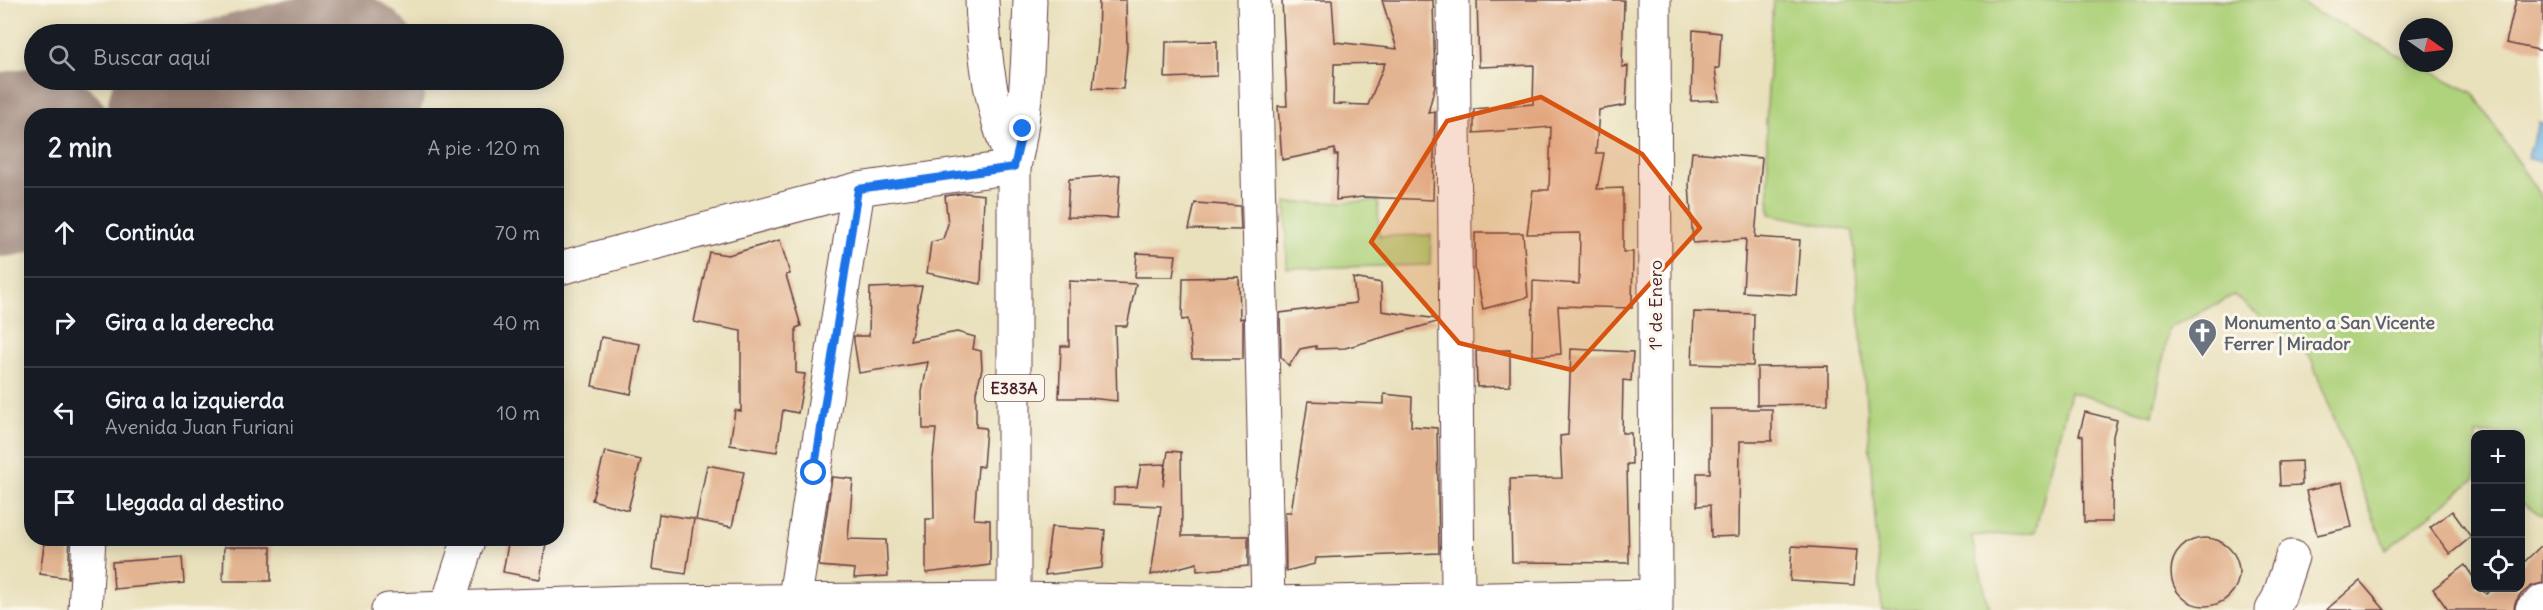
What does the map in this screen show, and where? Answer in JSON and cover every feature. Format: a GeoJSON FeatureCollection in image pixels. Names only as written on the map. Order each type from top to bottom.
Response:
{"type":"FeatureCollection","features":[{"type":"Feature","properties":{"kind":"street","name":"E383A"},"geometry":{"type":"LineString","coordinates":[[982,0],[987,77],[995,115],[1014,167]]}},
{"type":"Feature","properties":{"kind":"street","name":"E383A"},"geometry":{"type":"LineString","coordinates":[[1014,604],[1014,167],[1027,101],[1029,0]]}},
{"type":"Feature","properties":{"kind":"street"},"geometry":{"type":"LineString","coordinates":[[1252,605],[1254,0]]}},
{"type":"Feature","properties":{"kind":"street"},"geometry":{"type":"LineString","coordinates":[[1453,0],[1458,598]]}},
{"type":"Feature","properties":{"kind":"street","name":"1º de Enero"},"geometry":{"type":"LineString","coordinates":[[1654,0],[1656,603]]}},
{"type":"Feature","properties":{"kind":"street"},"geometry":{"type":"LineString","coordinates":[[564,267],[858,189],[1014,167]]}},
{"type":"Feature","properties":{"kind":"street"},"geometry":{"type":"LineString","coordinates":[[794,606],[858,189]]}},
{"type":"Feature","properties":{"kind":"street"},"geometry":{"type":"LineString","coordinates":[[85,610],[89,546]]}},
{"type":"Feature","properties":{"kind":"street"},"geometry":{"type":"LineString","coordinates":[[446,608],[465,546]]}},
{"type":"Feature","properties":{"kind":"street"},"geometry":{"type":"LineString","coordinates":[[2272,610],[2279,597],[2292,557]]}},
{"type":"Feature","properties":{"kind":"street"},"geometry":{"type":"LineString","coordinates":[[388,610],[630,606],[1252,605],[1458,598],[1656,603]]}},
{"type":"Feature","properties":{"kind":"street"},"geometry":{"type":"LineString","coordinates":[[2532,610],[2543,600]]}},
{"type":"Feature","properties":{"kind":"highlighted area"},"geometry":{"type":"Polygon","coordinates":[[[1541,97],[1642,154],[1700,228],[1572,370],[1459,343],[1371,242],[1447,121],[1541,97]]]}},
{"type":"Feature","properties":{"kind":"green space"},"geometry":{"type":"Polygon","coordinates":[[[1773,0],[2293,0],[2399,55],[2399,72],[2432,72],[2473,93],[2543,200],[2543,516],[2525,505],[2525,430],[2471,430],[2471,482],[2386,550],[2310,357],[2234,295],[2169,328],[2153,415],[2070,392],[2035,532],[1971,536],[1990,610],[1882,610],[1853,231],[1770,214],[1766,124],[1773,0]]]}},
{"type":"Feature","properties":{"kind":"green space"},"geometry":{"type":"Polygon","coordinates":[[[1378,201],[1379,236],[1431,235],[1430,265],[1287,268],[1286,203],[1378,201]]]}},
{"type":"Feature","properties":{"kind":"water"},"geometry":{"type":"Polygon","coordinates":[[[2539,122],[2543,123],[2543,163],[2527,158],[2539,122]]]}},
{"type":"Feature","properties":{"kind":"building"},"geometry":{"type":"Polygon","coordinates":[[[1099,0],[1126,0],[1127,48],[1123,89],[1093,88],[1098,44],[1099,0]]]}},
{"type":"Feature","properties":{"kind":"building"},"geometry":{"type":"Polygon","coordinates":[[[1282,0],[1332,0],[1335,42],[1397,49],[1382,0],[1433,0],[1435,86],[1428,113],[1435,112],[1433,200],[1363,197],[1336,200],[1338,155],[1335,155],[1335,149],[1282,160],[1278,106],[1287,106],[1282,0]],[[1385,63],[1334,64],[1333,104],[1368,105],[1385,63]]]}},
{"type":"Feature","properties":{"kind":"building"},"geometry":{"type":"Polygon","coordinates":[[[1477,0],[1624,0],[1622,67],[1628,66],[1626,105],[1599,110],[1596,153],[1604,153],[1597,189],[1623,188],[1623,252],[1633,252],[1632,308],[1558,306],[1561,354],[1532,356],[1533,281],[1579,284],[1580,233],[1527,234],[1533,190],[1549,190],[1551,127],[1474,133],[1474,109],[1533,104],[1534,65],[1479,67],[1477,0]]]}},
{"type":"Feature","properties":{"kind":"building"},"geometry":{"type":"Polygon","coordinates":[[[2516,0],[2543,0],[2543,51],[2506,43],[2516,0]]]}},
{"type":"Feature","properties":{"kind":"building"},"geometry":{"type":"Polygon","coordinates":[[[1693,30],[1721,33],[1719,68],[1715,68],[1719,100],[1691,101],[1693,30]]]}},
{"type":"Feature","properties":{"kind":"building"},"geometry":{"type":"Polygon","coordinates":[[[1217,41],[1217,76],[1165,78],[1166,42],[1217,41]]]}},
{"type":"Feature","properties":{"kind":"building"},"geometry":{"type":"Polygon","coordinates":[[[1692,152],[1762,158],[1755,237],[1800,240],[1796,295],[1743,292],[1746,239],[1693,243],[1689,184],[1692,152]]]}},
{"type":"Feature","properties":{"kind":"building"},"geometry":{"type":"Polygon","coordinates":[[[1120,175],[1117,218],[1067,217],[1069,179],[1120,175]]]}},
{"type":"Feature","properties":{"kind":"building"},"geometry":{"type":"Polygon","coordinates":[[[966,193],[984,195],[981,284],[927,273],[931,242],[943,239],[948,224],[945,196],[966,193]]]}},
{"type":"Feature","properties":{"kind":"building"},"geometry":{"type":"Polygon","coordinates":[[[1195,203],[1240,206],[1241,230],[1189,229],[1195,203]]]}},
{"type":"Feature","properties":{"kind":"building"},"geometry":{"type":"Polygon","coordinates":[[[1475,233],[1523,233],[1528,297],[1483,309],[1475,268],[1475,233]]]}},
{"type":"Feature","properties":{"kind":"building"},"geometry":{"type":"Polygon","coordinates":[[[780,240],[790,274],[786,275],[801,326],[796,328],[796,373],[805,374],[798,413],[783,410],[777,452],[730,445],[735,410],[741,411],[741,331],[694,322],[709,252],[728,255],[780,240]]]}},
{"type":"Feature","properties":{"kind":"building"},"geometry":{"type":"Polygon","coordinates":[[[1137,253],[1176,255],[1173,277],[1135,277],[1137,253]]]}},
{"type":"Feature","properties":{"kind":"building"},"geometry":{"type":"Polygon","coordinates":[[[1239,277],[1240,319],[1243,318],[1243,359],[1192,359],[1188,319],[1182,320],[1183,278],[1239,277]]]}},
{"type":"Feature","properties":{"kind":"building"},"geometry":{"type":"Polygon","coordinates":[[[1353,278],[1381,283],[1382,311],[1437,319],[1437,322],[1345,348],[1316,349],[1316,346],[1300,349],[1289,366],[1281,357],[1280,313],[1356,303],[1353,278]]]}},
{"type":"Feature","properties":{"kind":"building"},"geometry":{"type":"Polygon","coordinates":[[[1069,281],[1136,284],[1127,326],[1115,326],[1117,401],[1059,398],[1061,346],[1069,346],[1069,281]]]}},
{"type":"Feature","properties":{"kind":"building"},"geometry":{"type":"Polygon","coordinates":[[[922,286],[910,341],[957,332],[975,337],[973,349],[981,351],[982,369],[976,392],[976,427],[986,428],[983,467],[978,466],[974,519],[990,520],[990,565],[926,573],[926,519],[934,519],[933,459],[936,429],[923,429],[922,392],[928,362],[859,373],[854,336],[869,336],[870,288],[922,286]]]}},
{"type":"Feature","properties":{"kind":"building"},"geometry":{"type":"Polygon","coordinates":[[[1694,312],[1754,314],[1753,366],[1692,364],[1694,312]]]}},
{"type":"Feature","properties":{"kind":"building"},"geometry":{"type":"Polygon","coordinates":[[[601,337],[640,344],[631,394],[592,386],[601,337]]]}},
{"type":"Feature","properties":{"kind":"building"},"geometry":{"type":"Polygon","coordinates":[[[1571,349],[1633,352],[1631,381],[1623,380],[1622,433],[1631,433],[1632,464],[1627,464],[1629,563],[1512,562],[1510,479],[1562,478],[1560,436],[1568,435],[1571,349]]]}},
{"type":"Feature","properties":{"kind":"building"},"geometry":{"type":"Polygon","coordinates":[[[1510,350],[1510,386],[1477,387],[1476,351],[1510,350]]]}},
{"type":"Feature","properties":{"kind":"building"},"geometry":{"type":"Polygon","coordinates":[[[1828,366],[1828,404],[1757,405],[1757,367],[1828,366]]]}},
{"type":"Feature","properties":{"kind":"building"},"geometry":{"type":"Polygon","coordinates":[[[1384,394],[1412,397],[1411,426],[1437,428],[1439,553],[1316,558],[1315,564],[1286,571],[1285,512],[1291,512],[1308,401],[1384,404],[1384,394]]]}},
{"type":"Feature","properties":{"kind":"building"},"geometry":{"type":"Polygon","coordinates":[[[1710,409],[1772,409],[1772,441],[1740,441],[1739,536],[1711,537],[1710,505],[1697,506],[1697,473],[1710,473],[1710,409]]]}},
{"type":"Feature","properties":{"kind":"building"},"geometry":{"type":"Polygon","coordinates":[[[2085,412],[2117,420],[2113,436],[2112,522],[2084,522],[2083,436],[2079,435],[2085,412]]]}},
{"type":"Feature","properties":{"kind":"building"},"geometry":{"type":"Polygon","coordinates":[[[605,451],[641,460],[628,510],[592,500],[605,451]]]}},
{"type":"Feature","properties":{"kind":"building"},"geometry":{"type":"Polygon","coordinates":[[[1168,451],[1181,452],[1182,536],[1248,536],[1248,566],[1197,571],[1197,563],[1151,575],[1161,506],[1114,504],[1114,488],[1137,487],[1141,465],[1165,464],[1163,486],[1168,451]]]}},
{"type":"Feature","properties":{"kind":"building"},"geometry":{"type":"Polygon","coordinates":[[[2301,461],[2302,485],[2280,486],[2279,462],[2301,461]]]}},
{"type":"Feature","properties":{"kind":"building"},"geometry":{"type":"Polygon","coordinates":[[[707,465],[744,472],[732,527],[696,520],[707,465]]]}},
{"type":"Feature","properties":{"kind":"building"},"geometry":{"type":"Polygon","coordinates":[[[832,477],[853,479],[848,539],[886,540],[888,576],[854,578],[855,569],[819,566],[832,477]]]}},
{"type":"Feature","properties":{"kind":"building"},"geometry":{"type":"Polygon","coordinates":[[[2342,482],[2352,527],[2317,535],[2306,491],[2342,482]]]}},
{"type":"Feature","properties":{"kind":"building"},"geometry":{"type":"Polygon","coordinates":[[[2452,511],[2471,537],[2450,554],[2430,528],[2452,511]]]}},
{"type":"Feature","properties":{"kind":"building"},"geometry":{"type":"Polygon","coordinates":[[[659,514],[694,519],[686,574],[652,569],[659,514]]]}},
{"type":"Feature","properties":{"kind":"building"},"geometry":{"type":"Polygon","coordinates":[[[1051,527],[1105,530],[1102,568],[1045,575],[1051,527]]]}},
{"type":"Feature","properties":{"kind":"building"},"geometry":{"type":"Polygon","coordinates":[[[2205,538],[2218,541],[2229,548],[2236,559],[2239,572],[2236,585],[2229,596],[2218,603],[2205,606],[2192,603],[2181,596],[2174,585],[2171,572],[2174,559],[2181,548],[2192,541],[2205,538]]]}},
{"type":"Feature","properties":{"kind":"building"},"geometry":{"type":"Polygon","coordinates":[[[2543,544],[2543,583],[2532,586],[2525,591],[2525,561],[2543,544]]]}},
{"type":"Feature","properties":{"kind":"building"},"geometry":{"type":"Polygon","coordinates":[[[44,546],[70,546],[68,578],[40,574],[44,546]]]}},
{"type":"Feature","properties":{"kind":"building"},"geometry":{"type":"Polygon","coordinates":[[[508,546],[546,546],[540,579],[503,572],[508,546]]]}},
{"type":"Feature","properties":{"kind":"building"},"geometry":{"type":"Polygon","coordinates":[[[1792,546],[1857,550],[1854,585],[1790,581],[1792,546]]]}},
{"type":"Feature","properties":{"kind":"building"},"geometry":{"type":"Polygon","coordinates":[[[224,547],[271,547],[271,581],[223,581],[224,547]]]}},
{"type":"Feature","properties":{"kind":"building"},"geometry":{"type":"Polygon","coordinates":[[[182,557],[184,583],[114,589],[112,562],[182,557]]]}},
{"type":"Feature","properties":{"kind":"building"},"geometry":{"type":"Polygon","coordinates":[[[2465,565],[2471,574],[2471,592],[2486,594],[2489,592],[2524,592],[2515,603],[2514,610],[2448,610],[2433,589],[2465,565]]]}},
{"type":"Feature","properties":{"kind":"building"},"geometry":{"type":"Polygon","coordinates":[[[2360,581],[2385,610],[2326,610],[2360,581]]]}},
{"type":"Feature","properties":{"kind":"runway"},"geometry":{"type":"LineString","coordinates":[[228,108],[297,90]]}},
{"type":"Feature","properties":{"kind":"runway"},"geometry":{"type":"LineString","coordinates":[[0,167],[24,160]]}},
{"type":"Feature","properties":{"kind":"place","name":"Monumento a San Vicente Ferrer | Mirador"},"geometry":{"type":"Point","coordinates":[2203,358]}},
{"type":"Feature","properties":{"kind":"route"},"geometry":{"type":"LineString","coordinates":[[814,473],[858,189],[1014,167],[1023,129]]}}]}
